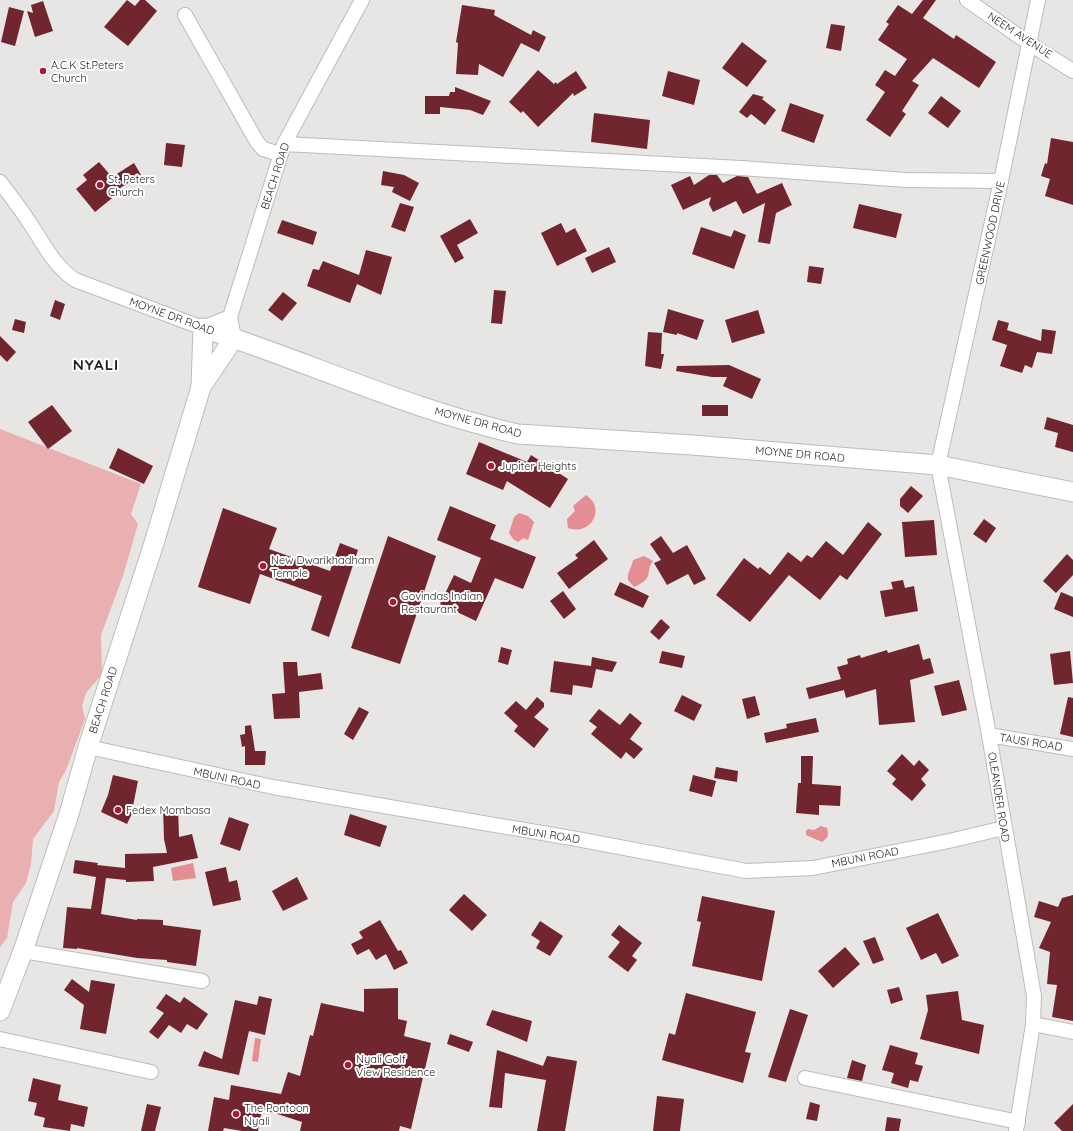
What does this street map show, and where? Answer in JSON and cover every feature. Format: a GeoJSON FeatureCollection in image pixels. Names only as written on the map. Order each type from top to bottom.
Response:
{"type":"FeatureCollection","features":[{"type":"Feature","properties":{"kind":"main road","name":"MOYNE DR ROAD"},"geometry":{"type":"LineString","coordinates":[[204,328],[263,348],[417,405],[518,434],[692,445],[938,465],[1073,492]]}},
{"type":"Feature","properties":{"kind":"main road","name":"BEACH ROAD"},"geometry":{"type":"LineString","coordinates":[[0,1010],[23,951],[69,814],[88,747],[154,544],[201,388],[204,328]]}},
{"type":"Feature","properties":{"kind":"main road","name":"BEACH ROAD"},"geometry":{"type":"LineString","coordinates":[[201,388],[234,338]]}},
{"type":"Feature","properties":{"kind":"main road"},"geometry":{"type":"LineString","coordinates":[[218,363],[231,356],[263,348]]}},
{"type":"Feature","properties":{"kind":"street","name":"BEACH ROAD"},"geometry":{"type":"LineString","coordinates":[[234,338],[230,317],[282,149],[362,0]]}},
{"type":"Feature","properties":{"kind":"street","name":"NEEM AVENUE"},"geometry":{"type":"LineString","coordinates":[[967,0],[1030,44],[1073,71]]}},
{"type":"Feature","properties":{"kind":"street","name":"GREENWOOD DRIVE"},"geometry":{"type":"LineString","coordinates":[[938,465],[1001,181],[1038,0]]}},
{"type":"Feature","properties":{"kind":"street"},"geometry":{"type":"LineString","coordinates":[[186,15],[256,142],[263,150],[282,149],[741,168],[906,180],[1001,181]]}},
{"type":"Feature","properties":{"kind":"street","name":"MOYNE DR ROAD"},"geometry":{"type":"LineString","coordinates":[[0,182],[29,221],[50,256],[63,272],[75,280],[204,328]]}},
{"type":"Feature","properties":{"kind":"street"},"geometry":{"type":"LineString","coordinates":[[204,328],[230,317]]}},
{"type":"Feature","properties":{"kind":"street","name":"OLEANDER ROAD"},"geometry":{"type":"LineString","coordinates":[[938,465],[989,735],[1034,996],[1033,1024],[1017,1127]]}},
{"type":"Feature","properties":{"kind":"street","name":"TAUSI ROAD"},"geometry":{"type":"LineString","coordinates":[[989,735],[1073,749]]}},
{"type":"Feature","properties":{"kind":"street","name":"MBUNI ROAD"},"geometry":{"type":"LineString","coordinates":[[88,747],[273,787],[577,839],[746,871],[812,868],[949,841],[1004,828]]}},
{"type":"Feature","properties":{"kind":"street"},"geometry":{"type":"LineString","coordinates":[[23,951],[202,981]]}},
{"type":"Feature","properties":{"kind":"street"},"geometry":{"type":"LineString","coordinates":[[1033,1024],[1073,1032]]}},
{"type":"Feature","properties":{"kind":"street"},"geometry":{"type":"LineString","coordinates":[[0,1039],[151,1072]]}},
{"type":"Feature","properties":{"kind":"street"},"geometry":{"type":"LineString","coordinates":[[805,1078],[1017,1127]]}},
{"type":"Feature","properties":{"kind":"shaded area"},"geometry":{"type":"Polygon","coordinates":[[[0,429],[141,484],[131,514],[138,524],[123,576],[101,635],[102,674],[86,693],[82,706],[85,719],[66,770],[59,782],[54,811],[33,839],[31,864],[26,883],[13,902],[7,938],[0,947],[0,429]]]}},
{"type":"Feature","properties":{"kind":"shaded area"},"geometry":{"type":"Polygon","coordinates":[[[586,495],[595,507],[593,520],[589,525],[583,528],[568,528],[567,519],[575,511],[573,506],[586,495]]]}},
{"type":"Feature","properties":{"kind":"shaded area"},"geometry":{"type":"Polygon","coordinates":[[[519,513],[528,516],[534,522],[528,540],[523,538],[518,542],[513,539],[509,533],[514,517],[519,513]]]}},
{"type":"Feature","properties":{"kind":"shaded area"},"geometry":{"type":"Polygon","coordinates":[[[644,556],[653,561],[647,578],[641,584],[634,587],[628,580],[629,572],[633,560],[644,556]]]}},
{"type":"Feature","properties":{"kind":"shaded area"},"geometry":{"type":"Polygon","coordinates":[[[821,826],[827,828],[828,833],[827,838],[822,842],[806,835],[806,831],[808,829],[814,830],[821,826]]]}},
{"type":"Feature","properties":{"kind":"shaded area"},"geometry":{"type":"Polygon","coordinates":[[[193,863],[196,878],[173,881],[171,868],[193,863]]]}},
{"type":"Feature","properties":{"kind":"shaded area"},"geometry":{"type":"Polygon","coordinates":[[[255,1038],[261,1039],[258,1062],[252,1061],[255,1038]]]}},
{"type":"Feature","properties":{"kind":"building"},"geometry":{"type":"Polygon","coordinates":[[[127,0],[135,6],[140,0],[145,0],[157,11],[128,46],[104,27],[127,0]]]}},
{"type":"Feature","properties":{"kind":"building"},"geometry":{"type":"Polygon","coordinates":[[[923,0],[936,0],[923,18],[954,39],[956,35],[996,62],[979,88],[933,58],[912,81],[919,85],[902,111],[906,114],[890,137],[866,120],[885,92],[875,85],[885,70],[895,76],[907,59],[878,40],[889,24],[886,22],[898,5],[912,14],[923,0]]]}},
{"type":"Feature","properties":{"kind":"building"},"geometry":{"type":"Polygon","coordinates":[[[43,1],[53,31],[35,37],[27,11],[33,13],[31,5],[43,1]]]}},
{"type":"Feature","properties":{"kind":"building"},"geometry":{"type":"Polygon","coordinates":[[[462,5],[495,10],[494,15],[531,35],[533,30],[546,37],[539,52],[521,43],[503,77],[479,64],[478,75],[456,74],[458,43],[456,42],[462,5]]]}},
{"type":"Feature","properties":{"kind":"building"},"geometry":{"type":"Polygon","coordinates":[[[9,7],[24,11],[15,46],[1,42],[9,7]]]}},
{"type":"Feature","properties":{"kind":"building"},"geometry":{"type":"Polygon","coordinates":[[[831,24],[845,26],[841,51],[826,48],[831,24]]]}},
{"type":"Feature","properties":{"kind":"building"},"geometry":{"type":"Polygon","coordinates":[[[742,42],[767,61],[747,87],[722,68],[742,42]]]}},
{"type":"Feature","properties":{"kind":"building"},"geometry":{"type":"Polygon","coordinates":[[[538,70],[554,84],[556,82],[557,84],[576,71],[587,88],[574,96],[573,93],[538,127],[523,111],[521,113],[509,102],[538,70]]]}},
{"type":"Feature","properties":{"kind":"building"},"geometry":{"type":"Polygon","coordinates":[[[668,71],[700,80],[694,105],[662,96],[668,71]]]}},
{"type":"Feature","properties":{"kind":"building"},"geometry":{"type":"Polygon","coordinates":[[[455,87],[491,101],[483,115],[470,110],[440,107],[440,114],[425,114],[425,96],[449,96],[450,92],[455,92],[455,87]]]}},
{"type":"Feature","properties":{"kind":"building"},"geometry":{"type":"Polygon","coordinates":[[[753,94],[764,97],[762,99],[776,110],[765,125],[751,114],[747,118],[739,112],[753,94]]]}},
{"type":"Feature","properties":{"kind":"building"},"geometry":{"type":"Polygon","coordinates":[[[941,96],[961,111],[948,128],[928,113],[941,96]]]}},
{"type":"Feature","properties":{"kind":"building"},"geometry":{"type":"Polygon","coordinates":[[[790,103],[824,115],[814,143],[781,131],[790,103]]]}},
{"type":"Feature","properties":{"kind":"building"},"geometry":{"type":"Polygon","coordinates":[[[594,113],[650,120],[647,149],[591,142],[594,113]]]}},
{"type":"Feature","properties":{"kind":"building"},"geometry":{"type":"Polygon","coordinates":[[[1051,138],[1073,142],[1073,205],[1045,196],[1050,179],[1041,176],[1045,163],[1047,164],[1051,138]]]}},
{"type":"Feature","properties":{"kind":"building"},"geometry":{"type":"Polygon","coordinates":[[[166,143],[185,145],[182,167],[164,165],[166,143]]]}},
{"type":"Feature","properties":{"kind":"building","name":"St. Peters Church"},"geometry":{"type":"Polygon","coordinates":[[[99,162],[112,177],[134,163],[141,175],[120,188],[122,190],[95,212],[76,189],[87,180],[83,175],[99,162]]]}},
{"type":"Feature","properties":{"kind":"building"},"geometry":{"type":"Polygon","coordinates":[[[383,171],[404,175],[419,183],[410,201],[392,192],[394,187],[381,185],[383,171]]]}},
{"type":"Feature","properties":{"kind":"building"},"geometry":{"type":"Polygon","coordinates":[[[709,175],[717,175],[723,183],[737,176],[748,177],[757,194],[782,183],[792,205],[776,213],[770,244],[758,242],[765,203],[743,214],[736,201],[713,212],[709,204],[711,197],[683,210],[671,185],[690,176],[694,185],[709,175]]]}},
{"type":"Feature","properties":{"kind":"building"},"geometry":{"type":"Polygon","coordinates":[[[400,203],[414,207],[405,232],[391,227],[400,203]]]}},
{"type":"Feature","properties":{"kind":"building"},"geometry":{"type":"Polygon","coordinates":[[[859,204],[902,214],[896,238],[853,228],[859,204]]]}},
{"type":"Feature","properties":{"kind":"building"},"geometry":{"type":"Polygon","coordinates":[[[470,219],[478,233],[457,245],[464,258],[455,263],[440,236],[470,219]]]}},
{"type":"Feature","properties":{"kind":"building"},"geometry":{"type":"Polygon","coordinates":[[[282,220],[317,232],[313,245],[277,233],[282,220]]]}},
{"type":"Feature","properties":{"kind":"building"},"geometry":{"type":"Polygon","coordinates":[[[561,223],[566,233],[575,228],[587,251],[557,266],[541,233],[561,223]]]}},
{"type":"Feature","properties":{"kind":"building"},"geometry":{"type":"Polygon","coordinates":[[[701,227],[731,237],[734,230],[746,235],[734,269],[692,254],[701,227]]]}},
{"type":"Feature","properties":{"kind":"building"},"geometry":{"type":"Polygon","coordinates":[[[609,247],[616,262],[592,273],[585,258],[609,247]]]}},
{"type":"Feature","properties":{"kind":"building"},"geometry":{"type":"Polygon","coordinates":[[[366,250],[392,257],[381,295],[357,284],[350,303],[307,286],[313,269],[319,270],[323,261],[359,275],[366,250]]]}},
{"type":"Feature","properties":{"kind":"building"},"geometry":{"type":"Polygon","coordinates":[[[809,266],[824,268],[821,284],[807,282],[809,266]]]}},
{"type":"Feature","properties":{"kind":"building"},"geometry":{"type":"Polygon","coordinates":[[[494,290],[506,291],[502,324],[491,323],[494,290]]]}},
{"type":"Feature","properties":{"kind":"building"},"geometry":{"type":"Polygon","coordinates":[[[283,292],[297,303],[282,321],[268,310],[283,292]]]}},
{"type":"Feature","properties":{"kind":"building"},"geometry":{"type":"Polygon","coordinates":[[[55,300],[65,304],[60,320],[50,316],[55,300]]]}},
{"type":"Feature","properties":{"kind":"building"},"geometry":{"type":"Polygon","coordinates":[[[668,309],[704,320],[697,340],[677,333],[677,335],[663,332],[668,309]]]}},
{"type":"Feature","properties":{"kind":"building"},"geometry":{"type":"Polygon","coordinates":[[[758,310],[765,333],[732,343],[725,320],[758,310]]]}},
{"type":"Feature","properties":{"kind":"building"},"geometry":{"type":"Polygon","coordinates":[[[15,319],[26,322],[24,333],[12,330],[15,319]]]}},
{"type":"Feature","properties":{"kind":"building"},"geometry":{"type":"Polygon","coordinates":[[[998,320],[1009,323],[1007,330],[1041,341],[1042,329],[1056,331],[1052,354],[1037,352],[1032,368],[1025,365],[1022,373],[1000,366],[1007,345],[992,340],[998,320]]]}},
{"type":"Feature","properties":{"kind":"building"},"geometry":{"type":"Polygon","coordinates":[[[648,332],[662,333],[661,354],[664,354],[661,369],[645,366],[648,332]]]}},
{"type":"Feature","properties":{"kind":"building"},"geometry":{"type":"Polygon","coordinates":[[[0,336],[16,352],[7,362],[0,355],[0,336]]]}},
{"type":"Feature","properties":{"kind":"building"},"geometry":{"type":"Polygon","coordinates":[[[729,365],[761,379],[752,399],[723,386],[727,377],[712,377],[676,371],[677,366],[729,365]]]}},
{"type":"Feature","properties":{"kind":"building"},"geometry":{"type":"Polygon","coordinates":[[[52,405],[72,431],[48,449],[28,422],[52,405]]]}},
{"type":"Feature","properties":{"kind":"building"},"geometry":{"type":"Polygon","coordinates":[[[702,405],[728,405],[728,416],[702,416],[702,405]]]}},
{"type":"Feature","properties":{"kind":"building"},"geometry":{"type":"Polygon","coordinates":[[[1047,417],[1073,425],[1073,452],[1055,447],[1058,433],[1044,429],[1047,417]]]}},
{"type":"Feature","properties":{"kind":"building"},"geometry":{"type":"Polygon","coordinates":[[[479,442],[527,462],[531,455],[568,479],[550,508],[507,481],[503,490],[466,474],[479,442]]]}},
{"type":"Feature","properties":{"kind":"building"},"geometry":{"type":"Polygon","coordinates":[[[118,448],[153,466],[144,484],[109,468],[118,448]]]}},
{"type":"Feature","properties":{"kind":"building"},"geometry":{"type":"Polygon","coordinates":[[[911,486],[923,496],[908,513],[900,506],[900,499],[911,486]]]}},
{"type":"Feature","properties":{"kind":"building"},"geometry":{"type":"Polygon","coordinates":[[[450,506],[496,525],[490,539],[536,557],[523,589],[495,578],[476,621],[440,604],[454,575],[471,583],[481,558],[437,540],[450,506]]]}},
{"type":"Feature","properties":{"kind":"building"},"geometry":{"type":"Polygon","coordinates":[[[223,508],[277,528],[269,549],[330,571],[340,543],[358,550],[329,637],[311,630],[322,596],[260,574],[250,604],[198,587],[223,508]]]}},
{"type":"Feature","properties":{"kind":"building"},"geometry":{"type":"Polygon","coordinates":[[[984,519],[996,528],[986,543],[973,534],[984,519]]]}},
{"type":"Feature","properties":{"kind":"building"},"geometry":{"type":"Polygon","coordinates":[[[934,520],[937,555],[905,557],[902,522],[934,520]]]}},
{"type":"Feature","properties":{"kind":"building"},"geometry":{"type":"Polygon","coordinates":[[[868,522],[882,534],[847,580],[840,575],[820,600],[789,575],[750,622],[716,595],[744,558],[758,569],[760,567],[770,575],[788,552],[801,562],[807,555],[812,558],[826,541],[843,555],[868,522]]]}},
{"type":"Feature","properties":{"kind":"building","name":"Govindas Indian Restaurant"},"geometry":{"type":"Polygon","coordinates":[[[388,536],[436,556],[400,664],[351,648],[388,536]]]}},
{"type":"Feature","properties":{"kind":"building"},"geometry":{"type":"Polygon","coordinates":[[[661,536],[673,553],[687,545],[706,579],[694,585],[688,574],[667,585],[654,563],[661,560],[650,544],[661,536]]]}},
{"type":"Feature","properties":{"kind":"building"},"geometry":{"type":"Polygon","coordinates":[[[594,540],[608,559],[569,589],[557,573],[578,558],[575,555],[594,540]]]}},
{"type":"Feature","properties":{"kind":"building"},"geometry":{"type":"Polygon","coordinates":[[[1067,554],[1073,560],[1073,575],[1056,593],[1043,581],[1067,554]]]}},
{"type":"Feature","properties":{"kind":"building"},"geometry":{"type":"Polygon","coordinates":[[[903,580],[905,588],[914,586],[918,611],[885,617],[880,591],[893,589],[891,582],[903,580]]]}},
{"type":"Feature","properties":{"kind":"building"},"geometry":{"type":"Polygon","coordinates":[[[620,582],[649,596],[643,608],[614,595],[620,582]]]}},
{"type":"Feature","properties":{"kind":"building"},"geometry":{"type":"Polygon","coordinates":[[[563,591],[576,609],[564,619],[550,601],[563,591]]]}},
{"type":"Feature","properties":{"kind":"building"},"geometry":{"type":"Polygon","coordinates":[[[1061,592],[1073,597],[1073,617],[1054,609],[1061,592]]]}},
{"type":"Feature","properties":{"kind":"building"},"geometry":{"type":"Polygon","coordinates":[[[661,619],[670,627],[659,640],[650,632],[661,619]]]}},
{"type":"Feature","properties":{"kind":"building"},"geometry":{"type":"Polygon","coordinates":[[[919,644],[923,660],[930,658],[934,673],[910,680],[915,722],[879,725],[876,689],[846,698],[844,690],[809,699],[806,688],[841,679],[837,667],[848,664],[847,659],[860,655],[861,658],[887,650],[888,653],[919,644]]]}},
{"type":"Feature","properties":{"kind":"building"},"geometry":{"type":"Polygon","coordinates":[[[501,647],[512,650],[508,665],[498,662],[501,647]]]}},
{"type":"Feature","properties":{"kind":"building"},"geometry":{"type":"Polygon","coordinates":[[[662,651],[685,656],[682,668],[659,663],[662,651]]]}},
{"type":"Feature","properties":{"kind":"building"},"geometry":{"type":"Polygon","coordinates":[[[1070,651],[1073,683],[1054,685],[1050,654],[1070,651]]]}},
{"type":"Feature","properties":{"kind":"building"},"geometry":{"type":"Polygon","coordinates":[[[592,657],[617,662],[612,672],[596,669],[592,688],[573,685],[572,695],[550,692],[554,661],[591,666],[592,657]]]}},
{"type":"Feature","properties":{"kind":"building"},"geometry":{"type":"Polygon","coordinates":[[[283,662],[297,662],[298,676],[321,673],[323,689],[299,692],[300,718],[274,719],[272,694],[285,693],[283,662]]]}},
{"type":"Feature","properties":{"kind":"building"},"geometry":{"type":"Polygon","coordinates":[[[959,680],[967,710],[942,716],[934,686],[959,680]]]}},
{"type":"Feature","properties":{"kind":"building"},"geometry":{"type":"Polygon","coordinates":[[[682,695],[702,705],[694,721],[674,711],[682,695]]]}},
{"type":"Feature","properties":{"kind":"building"},"geometry":{"type":"Polygon","coordinates":[[[755,696],[760,715],[747,719],[742,699],[755,696]]]}},
{"type":"Feature","properties":{"kind":"building"},"geometry":{"type":"Polygon","coordinates":[[[537,697],[544,703],[544,707],[534,717],[549,729],[534,748],[514,731],[518,726],[504,713],[516,701],[526,710],[537,697]]]}},
{"type":"Feature","properties":{"kind":"building"},"geometry":{"type":"Polygon","coordinates":[[[1068,697],[1073,698],[1073,737],[1060,734],[1068,697]]]}},
{"type":"Feature","properties":{"kind":"building"},"geometry":{"type":"Polygon","coordinates":[[[359,707],[369,712],[353,740],[344,734],[359,707]]]}},
{"type":"Feature","properties":{"kind":"building"},"geometry":{"type":"Polygon","coordinates":[[[599,709],[620,725],[630,713],[642,723],[630,739],[643,749],[634,759],[626,752],[621,759],[591,734],[597,727],[589,721],[599,709]]]}},
{"type":"Feature","properties":{"kind":"building"},"geometry":{"type":"Polygon","coordinates":[[[816,718],[819,732],[766,743],[764,733],[787,728],[786,724],[816,718]]]}},
{"type":"Feature","properties":{"kind":"building"},"geometry":{"type":"Polygon","coordinates":[[[251,725],[255,751],[266,751],[265,765],[245,765],[245,746],[242,747],[240,735],[245,734],[245,726],[251,725]]]}},
{"type":"Feature","properties":{"kind":"building"},"geometry":{"type":"Polygon","coordinates":[[[902,754],[914,766],[919,760],[929,770],[921,779],[926,785],[912,801],[892,784],[896,779],[887,771],[902,754]]]}},
{"type":"Feature","properties":{"kind":"building"},"geometry":{"type":"Polygon","coordinates":[[[801,756],[813,756],[812,784],[841,786],[840,806],[819,805],[819,815],[796,813],[798,783],[801,783],[801,756]]]}},
{"type":"Feature","properties":{"kind":"building"},"geometry":{"type":"Polygon","coordinates":[[[716,767],[738,771],[737,782],[714,778],[716,767]]]}},
{"type":"Feature","properties":{"kind":"building"},"geometry":{"type":"Polygon","coordinates":[[[113,775],[138,781],[133,806],[135,807],[127,824],[101,812],[108,795],[113,775]]]}},
{"type":"Feature","properties":{"kind":"building"},"geometry":{"type":"Polygon","coordinates":[[[693,775],[716,781],[712,797],[689,791],[693,775]]]}},
{"type":"Feature","properties":{"kind":"building"},"geometry":{"type":"Polygon","coordinates":[[[178,807],[179,837],[192,834],[198,858],[153,867],[154,881],[126,882],[126,880],[106,878],[101,914],[137,920],[163,920],[163,925],[201,930],[196,966],[167,962],[167,960],[137,958],[77,948],[63,948],[67,907],[91,909],[96,877],[73,873],[75,860],[98,863],[97,865],[125,868],[125,854],[167,853],[164,839],[163,808],[178,807]]]}},
{"type":"Feature","properties":{"kind":"building"},"geometry":{"type":"Polygon","coordinates":[[[350,814],[387,826],[380,847],[344,835],[350,814]]]}},
{"type":"Feature","properties":{"kind":"building"},"geometry":{"type":"Polygon","coordinates":[[[229,817],[249,824],[240,851],[220,844],[229,817]]]}},
{"type":"Feature","properties":{"kind":"building"},"geometry":{"type":"Polygon","coordinates":[[[226,867],[229,882],[237,880],[241,900],[213,906],[205,872],[226,867]]]}},
{"type":"Feature","properties":{"kind":"building"},"geometry":{"type":"Polygon","coordinates":[[[297,877],[308,899],[283,911],[272,891],[297,877]]]}},
{"type":"Feature","properties":{"kind":"building"},"geometry":{"type":"Polygon","coordinates":[[[464,894],[487,915],[472,931],[449,910],[464,894]]]}},
{"type":"Feature","properties":{"kind":"building"},"geometry":{"type":"Polygon","coordinates":[[[1073,895],[1073,1021],[1052,1017],[1057,985],[1047,984],[1050,952],[1039,948],[1051,922],[1034,917],[1039,901],[1058,907],[1062,898],[1073,895]]]}},
{"type":"Feature","properties":{"kind":"building"},"geometry":{"type":"Polygon","coordinates":[[[702,896],[775,911],[762,981],[692,966],[701,922],[697,921],[702,896]]]}},
{"type":"Feature","properties":{"kind":"building"},"geometry":{"type":"Polygon","coordinates":[[[938,913],[959,956],[942,964],[936,953],[921,960],[906,928],[938,913]]]}},
{"type":"Feature","properties":{"kind":"building"},"geometry":{"type":"Polygon","coordinates":[[[380,920],[398,951],[401,950],[408,963],[394,970],[386,954],[376,960],[369,949],[357,955],[351,944],[363,938],[359,932],[380,920]]]}},
{"type":"Feature","properties":{"kind":"building"},"geometry":{"type":"Polygon","coordinates":[[[540,921],[563,936],[550,956],[536,948],[540,941],[531,935],[540,921]]]}},
{"type":"Feature","properties":{"kind":"building"},"geometry":{"type":"Polygon","coordinates":[[[619,925],[642,943],[632,956],[637,960],[628,972],[608,957],[620,942],[611,935],[619,925]]]}},
{"type":"Feature","properties":{"kind":"building"},"geometry":{"type":"Polygon","coordinates":[[[875,937],[884,960],[873,964],[863,941],[875,937]]]}},
{"type":"Feature","properties":{"kind":"building"},"geometry":{"type":"Polygon","coordinates":[[[845,947],[860,964],[833,988],[818,971],[845,947]]]}},
{"type":"Feature","properties":{"kind":"building"},"geometry":{"type":"Polygon","coordinates":[[[72,979],[89,992],[91,980],[115,984],[106,1034],[80,1029],[84,1005],[64,990],[72,979]]]}},
{"type":"Feature","properties":{"kind":"building"},"geometry":{"type":"Polygon","coordinates":[[[899,987],[903,1000],[891,1004],[887,990],[899,987]]]}},
{"type":"Feature","properties":{"kind":"building"},"geometry":{"type":"Polygon","coordinates":[[[398,988],[398,1019],[407,1021],[404,1036],[431,1043],[411,1129],[400,1126],[399,1131],[300,1131],[302,1122],[262,1109],[258,1131],[242,1131],[224,1128],[223,1131],[208,1131],[214,1097],[229,1100],[231,1085],[281,1094],[288,1072],[300,1076],[310,1035],[313,1036],[321,1003],[364,1012],[364,989],[398,988]]]}},
{"type":"Feature","properties":{"kind":"building"},"geometry":{"type":"Polygon","coordinates":[[[958,991],[962,1020],[984,1025],[979,1054],[920,1039],[928,1010],[926,995],[958,991]]]}},
{"type":"Feature","properties":{"kind":"building"},"geometry":{"type":"Polygon","coordinates":[[[686,993],[756,1012],[745,1052],[751,1053],[743,1083],[662,1060],[669,1033],[675,1035],[686,993]]]}},
{"type":"Feature","properties":{"kind":"building"},"geometry":{"type":"Polygon","coordinates":[[[166,994],[180,1003],[184,997],[208,1014],[197,1030],[187,1024],[181,1033],[169,1025],[158,1039],[149,1032],[164,1013],[156,1008],[166,994]]]}},
{"type":"Feature","properties":{"kind":"building"},"geometry":{"type":"Polygon","coordinates":[[[259,996],[272,999],[265,1035],[249,1031],[239,1075],[198,1066],[204,1051],[222,1059],[235,1000],[257,1005],[259,996]]]}},
{"type":"Feature","properties":{"kind":"building"},"geometry":{"type":"Polygon","coordinates":[[[790,1009],[808,1015],[786,1082],[768,1077],[790,1009]]]}},
{"type":"Feature","properties":{"kind":"building"},"geometry":{"type":"Polygon","coordinates":[[[492,1010],[532,1021],[527,1042],[486,1025],[492,1010]]]}},
{"type":"Feature","properties":{"kind":"building"},"geometry":{"type":"Polygon","coordinates":[[[450,1034],[473,1042],[469,1052],[447,1044],[450,1034]]]}},
{"type":"Feature","properties":{"kind":"building"},"geometry":{"type":"Polygon","coordinates":[[[890,1045],[918,1053],[915,1064],[923,1066],[918,1082],[910,1080],[908,1088],[891,1083],[894,1073],[882,1070],[890,1045]]]}},
{"type":"Feature","properties":{"kind":"building"},"geometry":{"type":"Polygon","coordinates":[[[497,1050],[543,1066],[547,1056],[577,1061],[565,1131],[537,1131],[546,1080],[505,1073],[502,1108],[489,1107],[497,1050]]]}},
{"type":"Feature","properties":{"kind":"building"},"geometry":{"type":"Polygon","coordinates":[[[852,1060],[866,1065],[862,1081],[847,1078],[852,1060]]]}},
{"type":"Feature","properties":{"kind":"building"},"geometry":{"type":"Polygon","coordinates":[[[33,1078],[61,1085],[58,1100],[88,1107],[84,1127],[71,1124],[70,1131],[43,1127],[45,1118],[34,1115],[37,1103],[28,1101],[33,1078]]]}},
{"type":"Feature","properties":{"kind":"building"},"geometry":{"type":"Polygon","coordinates":[[[657,1096],[684,1099],[680,1131],[653,1131],[657,1096]]]}},
{"type":"Feature","properties":{"kind":"building"},"geometry":{"type":"Polygon","coordinates":[[[810,1102],[820,1105],[817,1121],[806,1119],[810,1102]]]}},
{"type":"Feature","properties":{"kind":"building"},"geometry":{"type":"Polygon","coordinates":[[[147,1104],[161,1107],[155,1131],[141,1131],[147,1104]]]}},
{"type":"Feature","properties":{"kind":"building"},"geometry":{"type":"Polygon","coordinates":[[[1073,1104],[1073,1131],[1062,1131],[1054,1123],[1073,1104]]]}},
{"type":"Feature","properties":{"kind":"building"},"geometry":{"type":"Polygon","coordinates":[[[887,1117],[901,1119],[899,1131],[885,1131],[887,1117]]]}},
{"type":"Feature","properties":{"kind":"place","name":"A.C.K St.Peters Church"},"geometry":{"type":"Point","coordinates":[43,71]}},
{"type":"Feature","properties":{"kind":"place","name":"St. Peters Church"},"geometry":{"type":"Point","coordinates":[100,185]}},
{"type":"Feature","properties":{"kind":"place","name":"Jupiter Heights"},"geometry":{"type":"Point","coordinates":[491,466]}},
{"type":"Feature","properties":{"kind":"place","name":"New Dwarikhadham Temple"},"geometry":{"type":"Point","coordinates":[263,566]}},
{"type":"Feature","properties":{"kind":"place","name":"Govindas Indian Restaurant"},"geometry":{"type":"Point","coordinates":[393,602]}},
{"type":"Feature","properties":{"kind":"place","name":"Fedex Mombasa"},"geometry":{"type":"Point","coordinates":[118,810]}},
{"type":"Feature","properties":{"kind":"place","name":"Nyali Golf View Residence"},"geometry":{"type":"Point","coordinates":[348,1065]}},
{"type":"Feature","properties":{"kind":"place","name":"The Pontoon Nyali"},"geometry":{"type":"Point","coordinates":[236,1114]}},
{"type":"Feature","properties":{"kind":"district","name":"NYALI"},"geometry":{"type":"Point","coordinates":[96,365]}}]}
